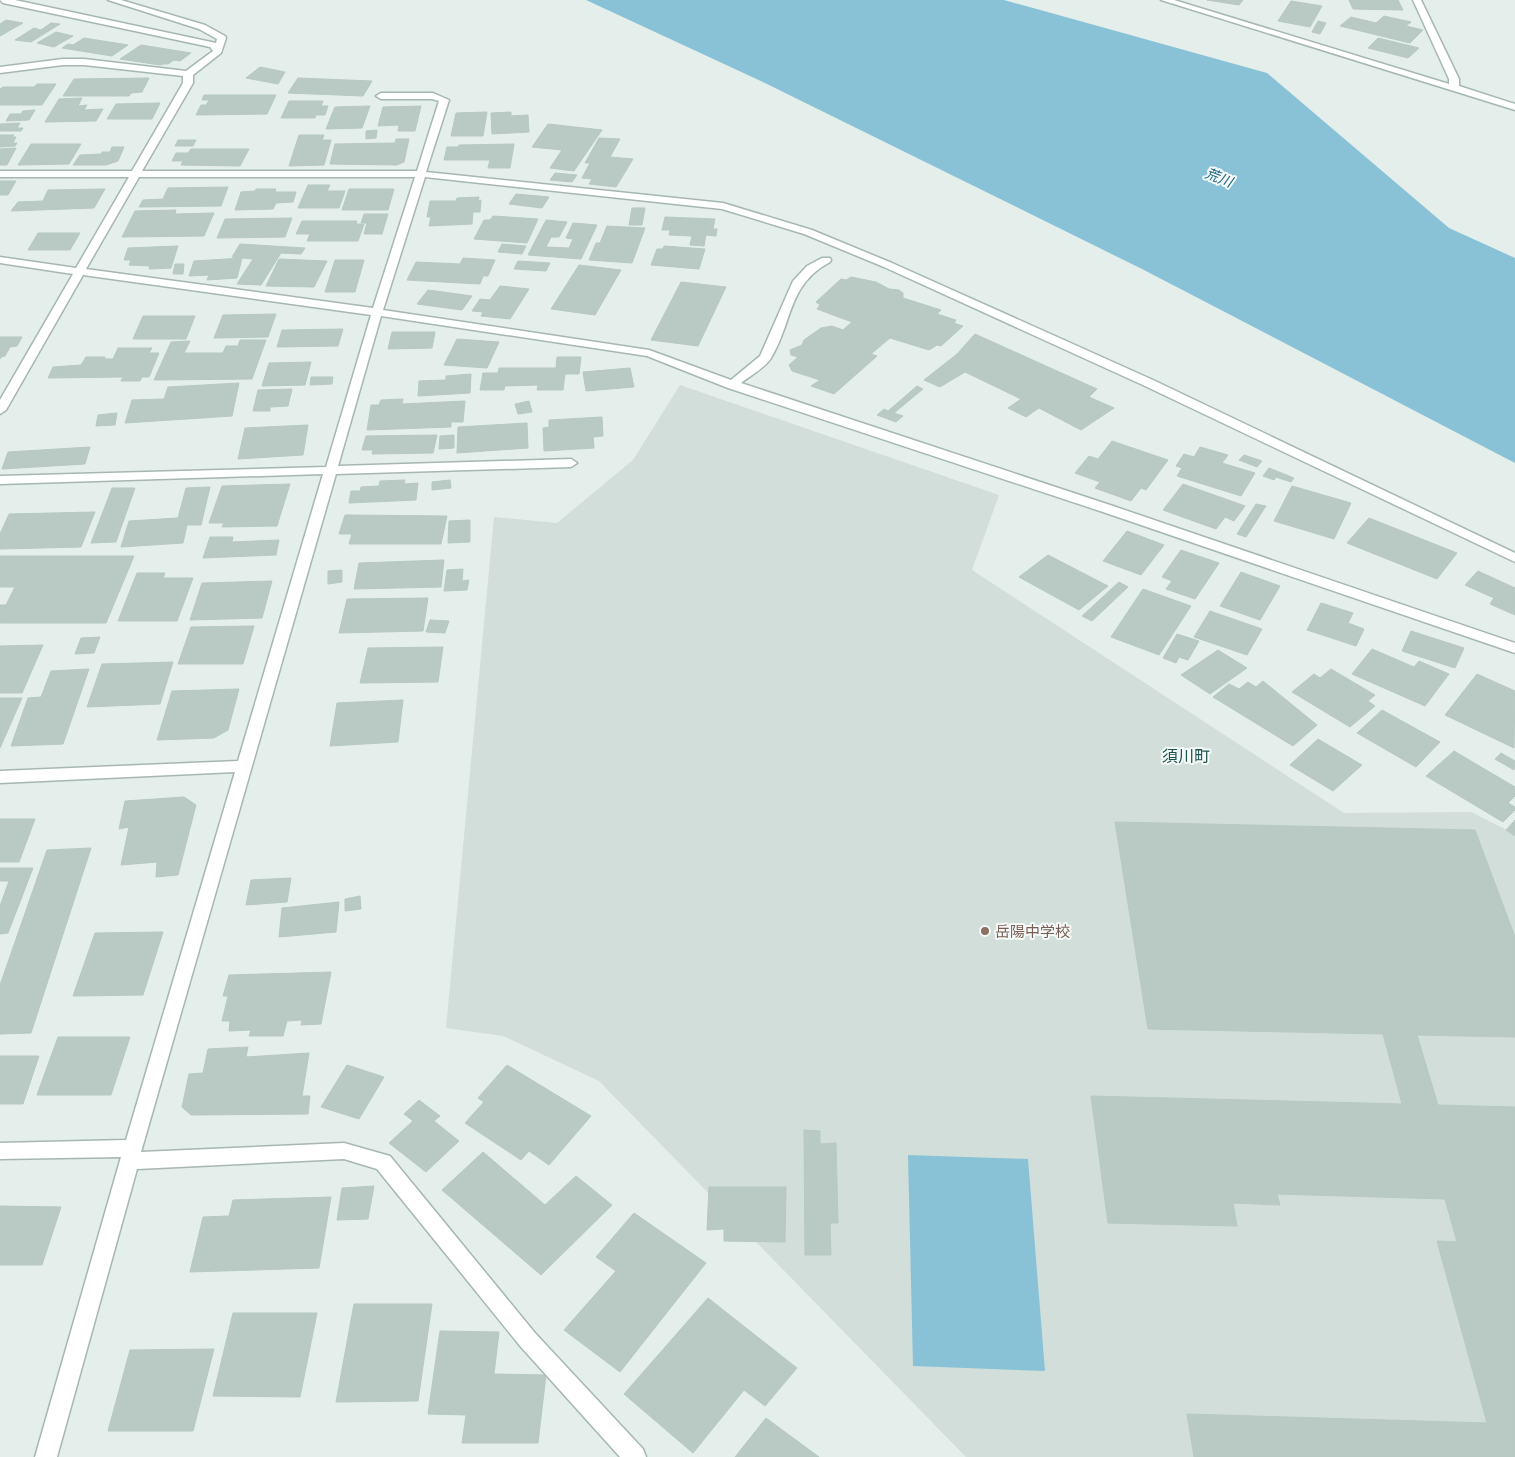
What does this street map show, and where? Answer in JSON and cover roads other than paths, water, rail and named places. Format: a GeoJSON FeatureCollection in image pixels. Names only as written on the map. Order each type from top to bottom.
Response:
{"type":"FeatureCollection","features":[{"type":"Feature","properties":{"kind":"street"},"geometry":{"type":"LineString","coordinates":[[3,0],[213,45],[218,52]]}},
{"type":"Feature","properties":{"kind":"street"},"geometry":{"type":"LineString","coordinates":[[0,70],[63,62],[84,62],[188,74],[218,52],[222,38],[202,27],[112,0]]}},
{"type":"Feature","properties":{"kind":"street"},"geometry":{"type":"LineString","coordinates":[[1165,0],[1515,107]]}},
{"type":"Feature","properties":{"kind":"street"},"geometry":{"type":"LineString","coordinates":[[1417,0],[1454,79],[1454,88]]}},
{"type":"Feature","properties":{"kind":"street"},"geometry":{"type":"LineString","coordinates":[[0,410],[188,83],[188,74]]}},
{"type":"Feature","properties":{"kind":"street"},"geometry":{"type":"LineString","coordinates":[[46,1457],[131,1154],[246,766],[377,312],[444,100],[433,96],[381,96]]}},
{"type":"Feature","properties":{"kind":"street"},"geometry":{"type":"LineString","coordinates":[[0,174],[420,174],[723,206],[808,232],[888,265],[1149,383],[1515,558]]}},
{"type":"Feature","properties":{"kind":"street"},"geometry":{"type":"LineString","coordinates":[[0,260],[649,352],[732,385],[1099,506],[1515,648]]}},
{"type":"Feature","properties":{"kind":"street"},"geometry":{"type":"LineString","coordinates":[[732,385],[765,358],[797,283],[811,268],[826,260]]}},
{"type":"Feature","properties":{"kind":"street"},"geometry":{"type":"LineString","coordinates":[[0,480],[571,463]]}},
{"type":"Feature","properties":{"kind":"street"},"geometry":{"type":"LineString","coordinates":[[0,777],[246,766]]}},
{"type":"Feature","properties":{"kind":"street"},"geometry":{"type":"LineString","coordinates":[[0,1151],[131,1154],[344,1151],[383,1162],[528,1340],[635,1457]]}},
{"type":"Feature","properties":{"kind":"water","name":"荒川"},"geometry":{"type":"Polygon","coordinates":[[[586,0],[1004,0],[1267,73],[1449,228],[1515,258],[1515,463],[1142,269],[767,84],[586,0]]]}},
{"type":"Feature","properties":{"kind":"water"},"geometry":{"type":"Polygon","coordinates":[[[908,1155],[1028,1159],[1045,1371],[913,1366],[908,1155]]]}},
{"type":"Feature","properties":{"kind":"place","name":"岳陽中学校"},"geometry":{"type":"Point","coordinates":[985,931]}},
{"type":"Feature","properties":{"kind":"district","name":"須川町"},"geometry":{"type":"Point","coordinates":[1186,755]}}]}
